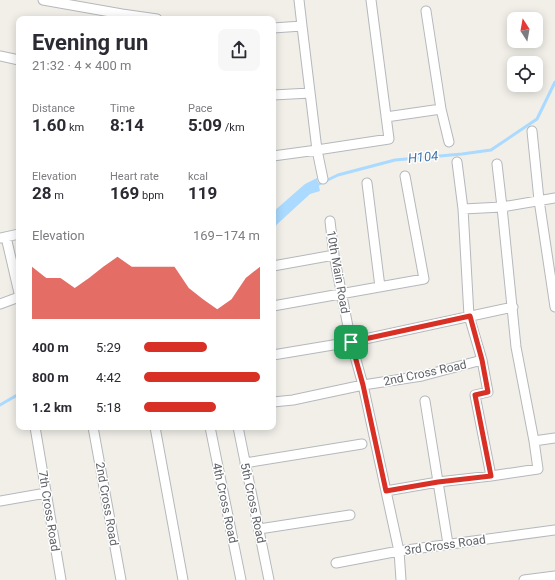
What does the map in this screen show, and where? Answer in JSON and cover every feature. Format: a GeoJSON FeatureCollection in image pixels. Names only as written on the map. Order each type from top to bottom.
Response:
{"type":"FeatureCollection","features":[{"type":"Feature","properties":{"kind":"street"},"geometry":{"type":"LineString","coordinates":[[43,0],[136,16]]}},
{"type":"Feature","properties":{"kind":"street"},"geometry":{"type":"LineString","coordinates":[[299,0],[317,150],[323,179]]}},
{"type":"Feature","properties":{"kind":"street"},"geometry":{"type":"LineString","coordinates":[[276,156],[389,139],[371,0]]}},
{"type":"Feature","properties":{"kind":"street"},"geometry":{"type":"LineString","coordinates":[[426,11],[441,109],[449,142]]}},
{"type":"Feature","properties":{"kind":"street"},"geometry":{"type":"LineString","coordinates":[[276,28],[302,26]]}},
{"type":"Feature","properties":{"kind":"street"},"geometry":{"type":"LineString","coordinates":[[0,56],[16,59]]}},
{"type":"Feature","properties":{"kind":"street"},"geometry":{"type":"LineString","coordinates":[[276,95],[310,93]]}},
{"type":"Feature","properties":{"kind":"street"},"geometry":{"type":"LineString","coordinates":[[386,117],[441,109]]}},
{"type":"Feature","properties":{"kind":"street"},"geometry":{"type":"LineString","coordinates":[[532,131],[539,200],[555,307]]}},
{"type":"Feature","properties":{"kind":"street"},"geometry":{"type":"LineString","coordinates":[[457,162],[463,209],[470,316],[482,360],[488,392],[475,395],[491,476]]}},
{"type":"Feature","properties":{"kind":"street"},"geometry":{"type":"LineString","coordinates":[[386,491],[438,482],[538,469],[516,347],[497,164]]}},
{"type":"Feature","properties":{"kind":"street"},"geometry":{"type":"LineString","coordinates":[[276,305],[424,278],[405,176]]}},
{"type":"Feature","properties":{"kind":"street"},"geometry":{"type":"LineString","coordinates":[[367,183],[380,287]]}},
{"type":"Feature","properties":{"kind":"street"},"geometry":{"type":"LineString","coordinates":[[463,209],[502,207],[555,198]]}},
{"type":"Feature","properties":{"kind":"street","name":"10th Main Road"},"geometry":{"type":"LineString","coordinates":[[330,221],[334,255],[351,342],[363,385],[399,551],[401,580]]}},
{"type":"Feature","properties":{"kind":"street"},"geometry":{"type":"LineString","coordinates":[[16,235],[3,237],[16,282]]}},
{"type":"Feature","properties":{"kind":"street"},"geometry":{"type":"LineString","coordinates":[[276,265],[334,255]]}},
{"type":"Feature","properties":{"kind":"street"},"geometry":{"type":"LineString","coordinates":[[0,304],[16,298]]}},
{"type":"Feature","properties":{"kind":"street"},"geometry":{"type":"LineString","coordinates":[[276,354],[351,342],[512,307]]}},
{"type":"Feature","properties":{"kind":"street","name":"2nd Cross Road"},"geometry":{"type":"LineString","coordinates":[[276,402],[293,400],[363,385],[422,376],[482,360]]}},
{"type":"Feature","properties":{"kind":"street"},"geometry":{"type":"LineString","coordinates":[[425,401],[448,544]]}},
{"type":"Feature","properties":{"kind":"street","name":"7th Cross Road"},"geometry":{"type":"LineString","coordinates":[[36,430],[60,580]]}},
{"type":"Feature","properties":{"kind":"street","name":"2nd Cross Road"},"geometry":{"type":"LineString","coordinates":[[94,430],[121,580]]}},
{"type":"Feature","properties":{"kind":"street"},"geometry":{"type":"LineString","coordinates":[[156,430],[183,580]]}},
{"type":"Feature","properties":{"kind":"street","name":"4th Cross Road"},"geometry":{"type":"LineString","coordinates":[[211,430],[241,580]]}},
{"type":"Feature","properties":{"kind":"street","name":"5th Cross Road"},"geometry":{"type":"LineString","coordinates":[[239,430],[269,580]]}},
{"type":"Feature","properties":{"kind":"street"},"geometry":{"type":"LineString","coordinates":[[534,441],[555,438]]}},
{"type":"Feature","properties":{"kind":"street"},"geometry":{"type":"LineString","coordinates":[[245,463],[362,444]]}},
{"type":"Feature","properties":{"kind":"street"},"geometry":{"type":"LineString","coordinates":[[0,501],[46,493]]}},
{"type":"Feature","properties":{"kind":"street"},"geometry":{"type":"LineString","coordinates":[[258,529],[350,514]]}},
{"type":"Feature","properties":{"kind":"street","name":"3rd Cross Road"},"geometry":{"type":"LineString","coordinates":[[336,563],[399,551],[555,530]]}},
{"type":"Feature","properties":{"kind":"street"},"geometry":{"type":"LineString","coordinates":[[524,580],[555,576]]}},
{"type":"Feature","properties":{"kind":"water"},"geometry":{"type":"Polygon","coordinates":[[[317,178],[320,191],[310,194],[276,225],[276,209],[305,184],[317,178]]]}},
{"type":"Feature","properties":{"kind":"waterway","name":"H104"},"geometry":{"type":"LineString","coordinates":[[315,186],[338,175],[395,160],[491,150],[537,119],[555,82]]}},
{"type":"Feature","properties":{"kind":"waterway","name":"H104"},"geometry":{"type":"LineString","coordinates":[[0,405],[16,396]]}},
{"type":"Feature","properties":{"kind":"route"},"geometry":{"type":"LineString","coordinates":[[470,316],[482,360],[488,392],[475,395],[491,476],[438,482],[386,491],[363,385],[351,342],[470,316]]}}]}
